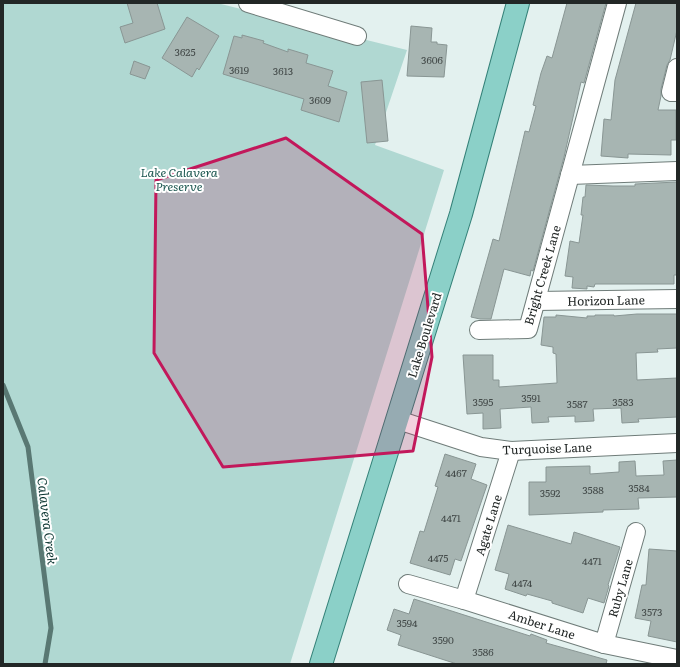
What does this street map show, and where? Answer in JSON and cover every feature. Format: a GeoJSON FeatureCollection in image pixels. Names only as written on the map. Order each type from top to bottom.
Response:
{"type":"FeatureCollection","features":[{"type":"Feature","properties":{"kind":"main road","name":"Lake Boulevard"},"geometry":{"type":"LineString","coordinates":[[321,664],[461,214],[518,3]]}},
{"type":"Feature","properties":{"kind":"street"},"geometry":{"type":"LineString","coordinates":[[248,3],[357,36]]}},
{"type":"Feature","properties":{"kind":"street","name":"Bright Creek Lane"},"geometry":{"type":"LineString","coordinates":[[479,330],[528,329],[617,3]]}},
{"type":"Feature","properties":{"kind":"street"},"geometry":{"type":"LineString","coordinates":[[677,68],[672,92],[677,92]]}},
{"type":"Feature","properties":{"kind":"street"},"geometry":{"type":"LineString","coordinates":[[570,175],[677,171]]}},
{"type":"Feature","properties":{"kind":"street","name":"Horizon Lane"},"geometry":{"type":"LineString","coordinates":[[536,301],[677,299]]}},
{"type":"Feature","properties":{"kind":"street","name":"Turquoise Lane"},"geometry":{"type":"LineString","coordinates":[[398,420],[481,447],[511,451],[677,443]]}},
{"type":"Feature","properties":{"kind":"street","name":"Agate Lane"},"geometry":{"type":"LineString","coordinates":[[464,600],[511,451]]}},
{"type":"Feature","properties":{"kind":"street","name":"Ruby Lane"},"geometry":{"type":"LineString","coordinates":[[604,644],[636,532]]}},
{"type":"Feature","properties":{"kind":"street","name":"Amber Lane"},"geometry":{"type":"LineString","coordinates":[[408,584],[604,644],[677,659]]}},
{"type":"Feature","properties":{"kind":"highlighted area"},"geometry":{"type":"Polygon","coordinates":[[[286,138],[422,234],[432,357],[413,451],[223,467],[154,353],[156,180],[286,138]]]}},
{"type":"Feature","properties":{"kind":"green space","name":"Lake Calavera Preserve"},"geometry":{"type":"Polygon","coordinates":[[[3,3],[217,3],[407,50],[375,145],[444,170],[290,664],[3,664],[3,3]]]}},
{"type":"Feature","properties":{"kind":"building"},"geometry":{"type":"Polygon","coordinates":[[[127,3],[157,3],[165,29],[125,43],[120,27],[133,23],[127,3]]]}},
{"type":"Feature","properties":{"kind":"building"},"geometry":{"type":"Polygon","coordinates":[[[567,3],[606,3],[584,83],[581,82],[564,157],[533,271],[531,270],[530,276],[504,269],[491,319],[471,317],[493,239],[499,241],[525,131],[529,132],[536,106],[533,105],[541,73],[547,56],[552,58],[567,3]]]}},
{"type":"Feature","properties":{"kind":"building"},"geometry":{"type":"Polygon","coordinates":[[[636,3],[677,3],[677,30],[661,89],[658,110],[676,110],[676,140],[671,140],[671,155],[628,154],[628,158],[601,156],[604,119],[611,120],[615,80],[636,3]]]}},
{"type":"Feature","properties":{"kind":"building"},"geometry":{"type":"Polygon","coordinates":[[[187,17],[219,36],[199,70],[197,68],[192,77],[162,58],[187,17]]]}},
{"type":"Feature","properties":{"kind":"building"},"geometry":{"type":"Polygon","coordinates":[[[411,26],[432,28],[431,42],[447,45],[444,77],[407,76],[411,26]]]}},
{"type":"Feature","properties":{"kind":"building"},"geometry":{"type":"Polygon","coordinates":[[[242,35],[264,41],[263,43],[288,52],[288,49],[308,55],[306,63],[333,71],[328,86],[347,92],[339,122],[301,110],[304,99],[223,74],[234,36],[242,38],[242,35]]]}},
{"type":"Feature","properties":{"kind":"building"},"geometry":{"type":"Polygon","coordinates":[[[134,61],[150,67],[145,79],[130,74],[134,61]]]}},
{"type":"Feature","properties":{"kind":"building"},"geometry":{"type":"Polygon","coordinates":[[[382,80],[388,141],[367,143],[361,82],[382,80]]]}},
{"type":"Feature","properties":{"kind":"building"},"geometry":{"type":"Polygon","coordinates":[[[677,182],[677,275],[674,275],[674,284],[595,284],[594,287],[587,286],[587,289],[572,288],[573,277],[565,276],[570,241],[579,243],[583,215],[581,215],[583,197],[585,197],[586,185],[635,186],[635,184],[677,182]]]}},
{"type":"Feature","properties":{"kind":"building"},"geometry":{"type":"Polygon","coordinates":[[[637,314],[677,314],[677,348],[657,349],[658,352],[636,353],[637,380],[677,378],[677,417],[638,419],[639,422],[622,423],[621,408],[593,409],[594,421],[575,422],[575,416],[548,417],[549,422],[532,423],[531,407],[500,409],[501,428],[483,429],[483,413],[467,414],[463,355],[493,355],[493,380],[499,380],[499,387],[557,383],[556,354],[553,353],[553,347],[541,345],[544,317],[556,317],[556,315],[587,318],[587,316],[595,315],[614,316],[637,314]]]}},
{"type":"Feature","properties":{"kind":"building"},"geometry":{"type":"Polygon","coordinates":[[[445,454],[476,464],[471,479],[487,485],[461,561],[455,559],[450,575],[410,563],[420,531],[424,532],[438,487],[435,486],[445,454]]]}},
{"type":"Feature","properties":{"kind":"building"},"geometry":{"type":"Polygon","coordinates":[[[677,460],[677,497],[638,498],[639,509],[529,515],[529,482],[546,482],[546,467],[590,466],[590,474],[619,472],[619,462],[635,461],[636,476],[664,475],[663,461],[677,460]]]}},
{"type":"Feature","properties":{"kind":"building"},"geometry":{"type":"Polygon","coordinates":[[[508,525],[571,544],[574,532],[620,547],[604,603],[588,598],[583,613],[552,603],[552,601],[527,594],[526,596],[505,589],[509,574],[495,570],[508,525]]]}},
{"type":"Feature","properties":{"kind":"building"},"geometry":{"type":"Polygon","coordinates":[[[649,549],[677,551],[677,642],[648,636],[651,621],[635,618],[642,585],[646,585],[649,549]]]}},
{"type":"Feature","properties":{"kind":"building"},"geometry":{"type":"Polygon","coordinates":[[[414,599],[530,636],[531,634],[547,640],[546,643],[607,660],[606,664],[457,664],[398,645],[401,635],[387,630],[394,609],[409,614],[414,599]]]}},
{"type":"Feature","properties":{"kind":"waterway","name":"Calavera Creek"},"geometry":{"type":"LineString","coordinates":[[3,385],[28,447],[51,628],[45,664]]}}]}
